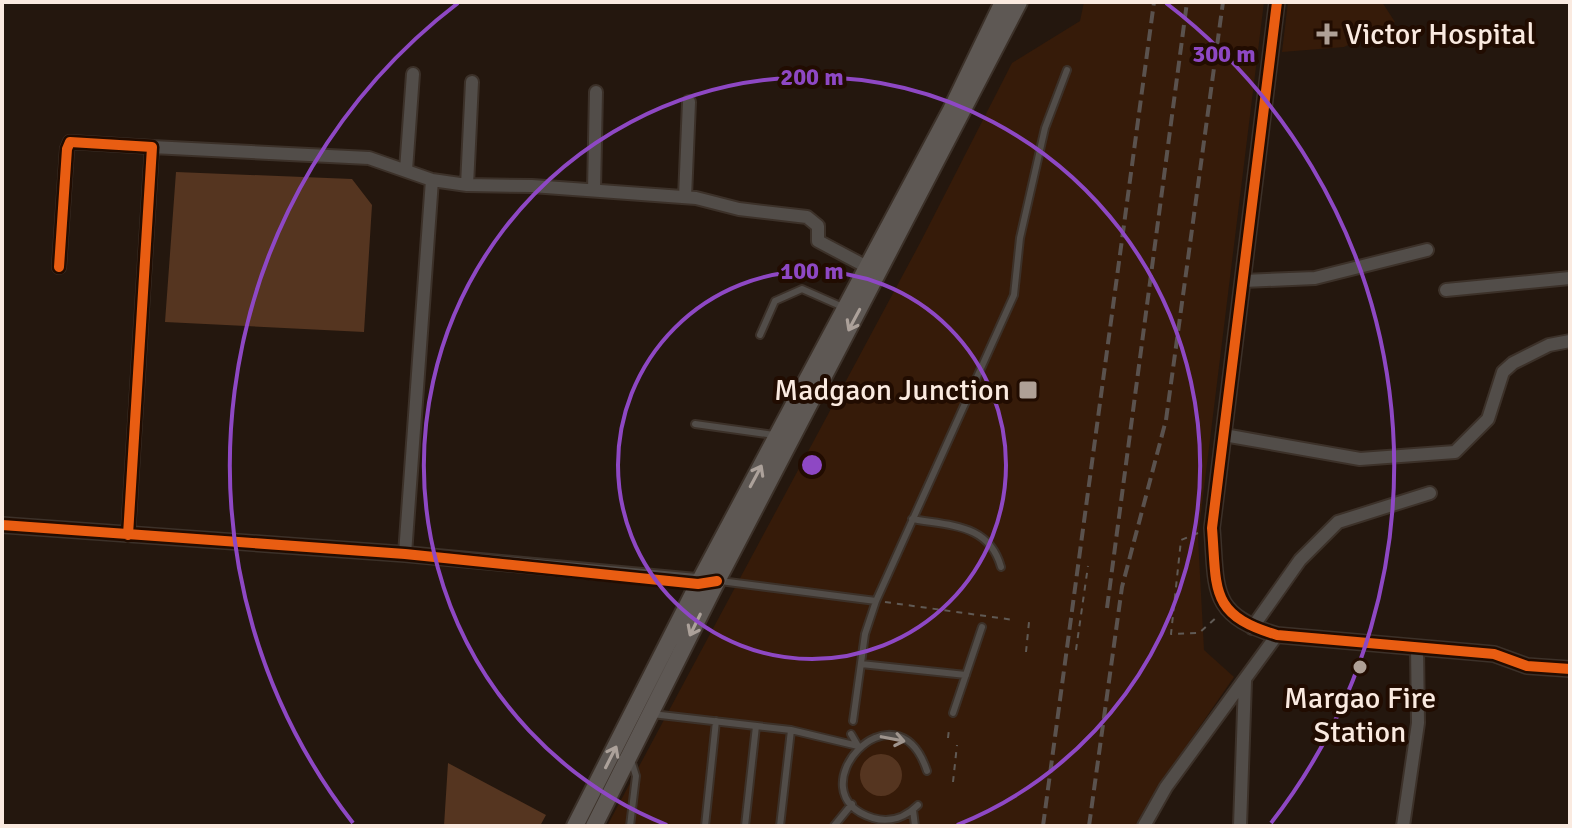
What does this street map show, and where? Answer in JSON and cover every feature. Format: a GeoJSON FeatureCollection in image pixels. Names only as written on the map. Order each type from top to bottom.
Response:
{"type":"FeatureCollection","features":[{"type":"Feature","properties":{"kind":"main road"},"geometry":{"type":"LineString","coordinates":[[575,826],[717,581],[777,436],[951,110],[1003,2]]}},
{"type":"Feature","properties":{"kind":"main road"},"geometry":{"type":"LineString","coordinates":[[594,826],[630,756],[644,710],[698,584],[738,525],[1019,2]]}},
{"type":"Feature","properties":{"kind":"street"},"geometry":{"type":"LineString","coordinates":[[1277,2],[1212,528],[1217,589],[1225,610],[1252,628],[1277,635],[1494,654],[1527,666],[1570,669]]}},
{"type":"Feature","properties":{"kind":"street"},"geometry":{"type":"LineString","coordinates":[[406,170],[413,74]]}},
{"type":"Feature","properties":{"kind":"street"},"geometry":{"type":"LineString","coordinates":[[467,185],[472,82]]}},
{"type":"Feature","properties":{"kind":"street"},"geometry":{"type":"LineString","coordinates":[[594,190],[596,92]]}},
{"type":"Feature","properties":{"kind":"street"},"geometry":{"type":"LineString","coordinates":[[685,197],[689,102]]}},
{"type":"Feature","properties":{"kind":"street"},"geometry":{"type":"LineString","coordinates":[[59,267],[70,142],[369,158],[432,180],[467,185],[685,197],[739,209],[807,217],[818,226],[818,241],[867,267]]}},
{"type":"Feature","properties":{"kind":"street"},"geometry":{"type":"LineString","coordinates":[[128,535],[152,147]]}},
{"type":"Feature","properties":{"kind":"street"},"geometry":{"type":"LineString","coordinates":[[405,554],[432,180]]}},
{"type":"Feature","properties":{"kind":"street"},"geometry":{"type":"LineString","coordinates":[[1243,281],[1315,278],[1427,250]]}},
{"type":"Feature","properties":{"kind":"street"},"geometry":{"type":"LineString","coordinates":[[1446,290],[1570,278]]}},
{"type":"Feature","properties":{"kind":"street"},"geometry":{"type":"LineString","coordinates":[[1224,435],[1360,459],[1455,452],[1488,419],[1503,372],[1513,363],[1549,345],[1570,341]]}},
{"type":"Feature","properties":{"kind":"street"},"geometry":{"type":"LineString","coordinates":[[1252,628],[1300,560],[1338,522],[1430,493]]}},
{"type":"Feature","properties":{"kind":"street"},"geometry":{"type":"LineString","coordinates":[[2,525],[405,554],[698,584],[717,581]]}},
{"type":"Feature","properties":{"kind":"street"},"geometry":{"type":"LineString","coordinates":[[1144,826],[1166,787],[1277,635]]}},
{"type":"Feature","properties":{"kind":"street"},"geometry":{"type":"LineString","coordinates":[[1403,826],[1418,723],[1417,647]]}},
{"type":"Feature","properties":{"kind":"street"},"geometry":{"type":"LineString","coordinates":[[1240,826],[1245,680]]}},
{"type":"Feature","properties":{"kind":"lane"},"geometry":{"type":"LineString","coordinates":[[853,721],[861,664],[876,601],[1014,295],[1020,238],[1045,128],[1067,70]]}},
{"type":"Feature","properties":{"kind":"lane"},"geometry":{"type":"LineString","coordinates":[[760,335],[775,301],[802,289],[845,308]]}},
{"type":"Feature","properties":{"kind":"lane"},"geometry":{"type":"LineString","coordinates":[[695,424],[777,436]]}},
{"type":"Feature","properties":{"kind":"lane"},"geometry":{"type":"LineString","coordinates":[[912,519],[982,535],[995,547],[1001,567]]}},
{"type":"Feature","properties":{"kind":"lane"},"geometry":{"type":"LineString","coordinates":[[717,581],[876,601]]}},
{"type":"Feature","properties":{"kind":"lane"},"geometry":{"type":"LineString","coordinates":[[953,713],[982,627]]}},
{"type":"Feature","properties":{"kind":"lane"},"geometry":{"type":"LineString","coordinates":[[861,664],[966,675]]}},
{"type":"Feature","properties":{"kind":"lane"},"geometry":{"type":"LineString","coordinates":[[644,710],[791,730],[858,746]]}},
{"type":"Feature","properties":{"kind":"lane"},"geometry":{"type":"LineString","coordinates":[[705,826],[716,721]]}},
{"type":"Feature","properties":{"kind":"lane"},"geometry":{"type":"LineString","coordinates":[[745,826],[756,726]]}},
{"type":"Feature","properties":{"kind":"lane"},"geometry":{"type":"LineString","coordinates":[[780,826],[791,730]]}},
{"type":"Feature","properties":{"kind":"lane"},"geometry":{"type":"LineString","coordinates":[[851,734],[858,746]]}},
{"type":"Feature","properties":{"kind":"lane"},"geometry":{"type":"LineString","coordinates":[[915,826],[916,807],[888,820],[862,813],[852,804],[844,780],[850,756],[858,746],[869,739],[894,736],[916,749],[927,771]]}},
{"type":"Feature","properties":{"kind":"lane"},"geometry":{"type":"LineString","coordinates":[[630,756],[636,776],[630,826]]}},
{"type":"Feature","properties":{"kind":"lane"},"geometry":{"type":"LineString","coordinates":[[834,826],[852,804]]}},
{"type":"Feature","properties":{"kind":"path"},"geometry":{"type":"LineString","coordinates":[[1212,528],[1181,540],[1171,634],[1199,633],[1225,610]]}},
{"type":"Feature","properties":{"kind":"path"},"geometry":{"type":"LineString","coordinates":[[1076,650],[1088,566]]}},
{"type":"Feature","properties":{"kind":"path"},"geometry":{"type":"LineString","coordinates":[[876,601],[1014,620]]}},
{"type":"Feature","properties":{"kind":"path"},"geometry":{"type":"LineString","coordinates":[[1026,652],[1029,622]]}},
{"type":"Feature","properties":{"kind":"path"},"geometry":{"type":"LineString","coordinates":[[948,738],[949,729]]}},
{"type":"Feature","properties":{"kind":"path"},"geometry":{"type":"LineString","coordinates":[[953,782],[957,745]]}},
{"type":"Feature","properties":{"kind":"shaded area","name":"Madgaon Junction"},"geometry":{"type":"Polygon","coordinates":[[[1084,2],[1264,2],[1198,537],[1204,650],[1234,677],[1156,790],[1140,826],[607,826],[920,243],[1012,63],[1080,21],[1084,2]]]}},
{"type":"Feature","properties":{"kind":"shaded area","name":"Victor Hospital"},"geometry":{"type":"Polygon","coordinates":[[[1288,2],[1382,2],[1395,22],[1344,47],[1282,52],[1288,2]]]}},
{"type":"Feature","properties":{"kind":"shaded area"},"geometry":{"type":"Polygon","coordinates":[[[176,172],[352,179],[372,205],[364,332],[165,322],[176,172]]]}},
{"type":"Feature","properties":{"kind":"shaded area"},"geometry":{"type":"Polygon","coordinates":[[[881,754],[896,760],[902,775],[896,790],[881,796],[866,790],[860,775],[866,760],[881,754]]]}},
{"type":"Feature","properties":{"kind":"shaded area"},"geometry":{"type":"Polygon","coordinates":[[[448,763],[546,815],[540,826],[444,826],[448,763]]]}},
{"type":"Feature","properties":{"kind":"railway"},"geometry":{"type":"LineString","coordinates":[[1043,826],[1154,2]]}},
{"type":"Feature","properties":{"kind":"railway"},"geometry":{"type":"LineString","coordinates":[[1107,608],[1187,2]]}},
{"type":"Feature","properties":{"kind":"railway"},"geometry":{"type":"LineString","coordinates":[[1089,826],[1122,587],[1166,420],[1223,2]]}},
{"type":"Feature","properties":{"kind":"cycle path"},"geometry":{"type":"LineString","coordinates":[[1277,2],[1212,528],[1221,597],[1239,619],[1277,635],[1494,654],[1527,666],[1570,669]]}},
{"type":"Feature","properties":{"kind":"cycle path"},"geometry":{"type":"LineString","coordinates":[[59,267],[70,142],[152,147],[128,535]]}},
{"type":"Feature","properties":{"kind":"cycle path"},"geometry":{"type":"LineString","coordinates":[[2,525],[405,554],[698,584],[717,581]]}},
{"type":"Feature","properties":{"kind":"place","name":"Victor Hospital"},"geometry":{"type":"Point","coordinates":[1327,34]}},
{"type":"Feature","properties":{"kind":"place","name":"Madgaon Junction"},"geometry":{"type":"Point","coordinates":[1028,390]}},
{"type":"Feature","properties":{"kind":"place","name":"Margao Fire Station"},"geometry":{"type":"Point","coordinates":[1360,667]}}]}
